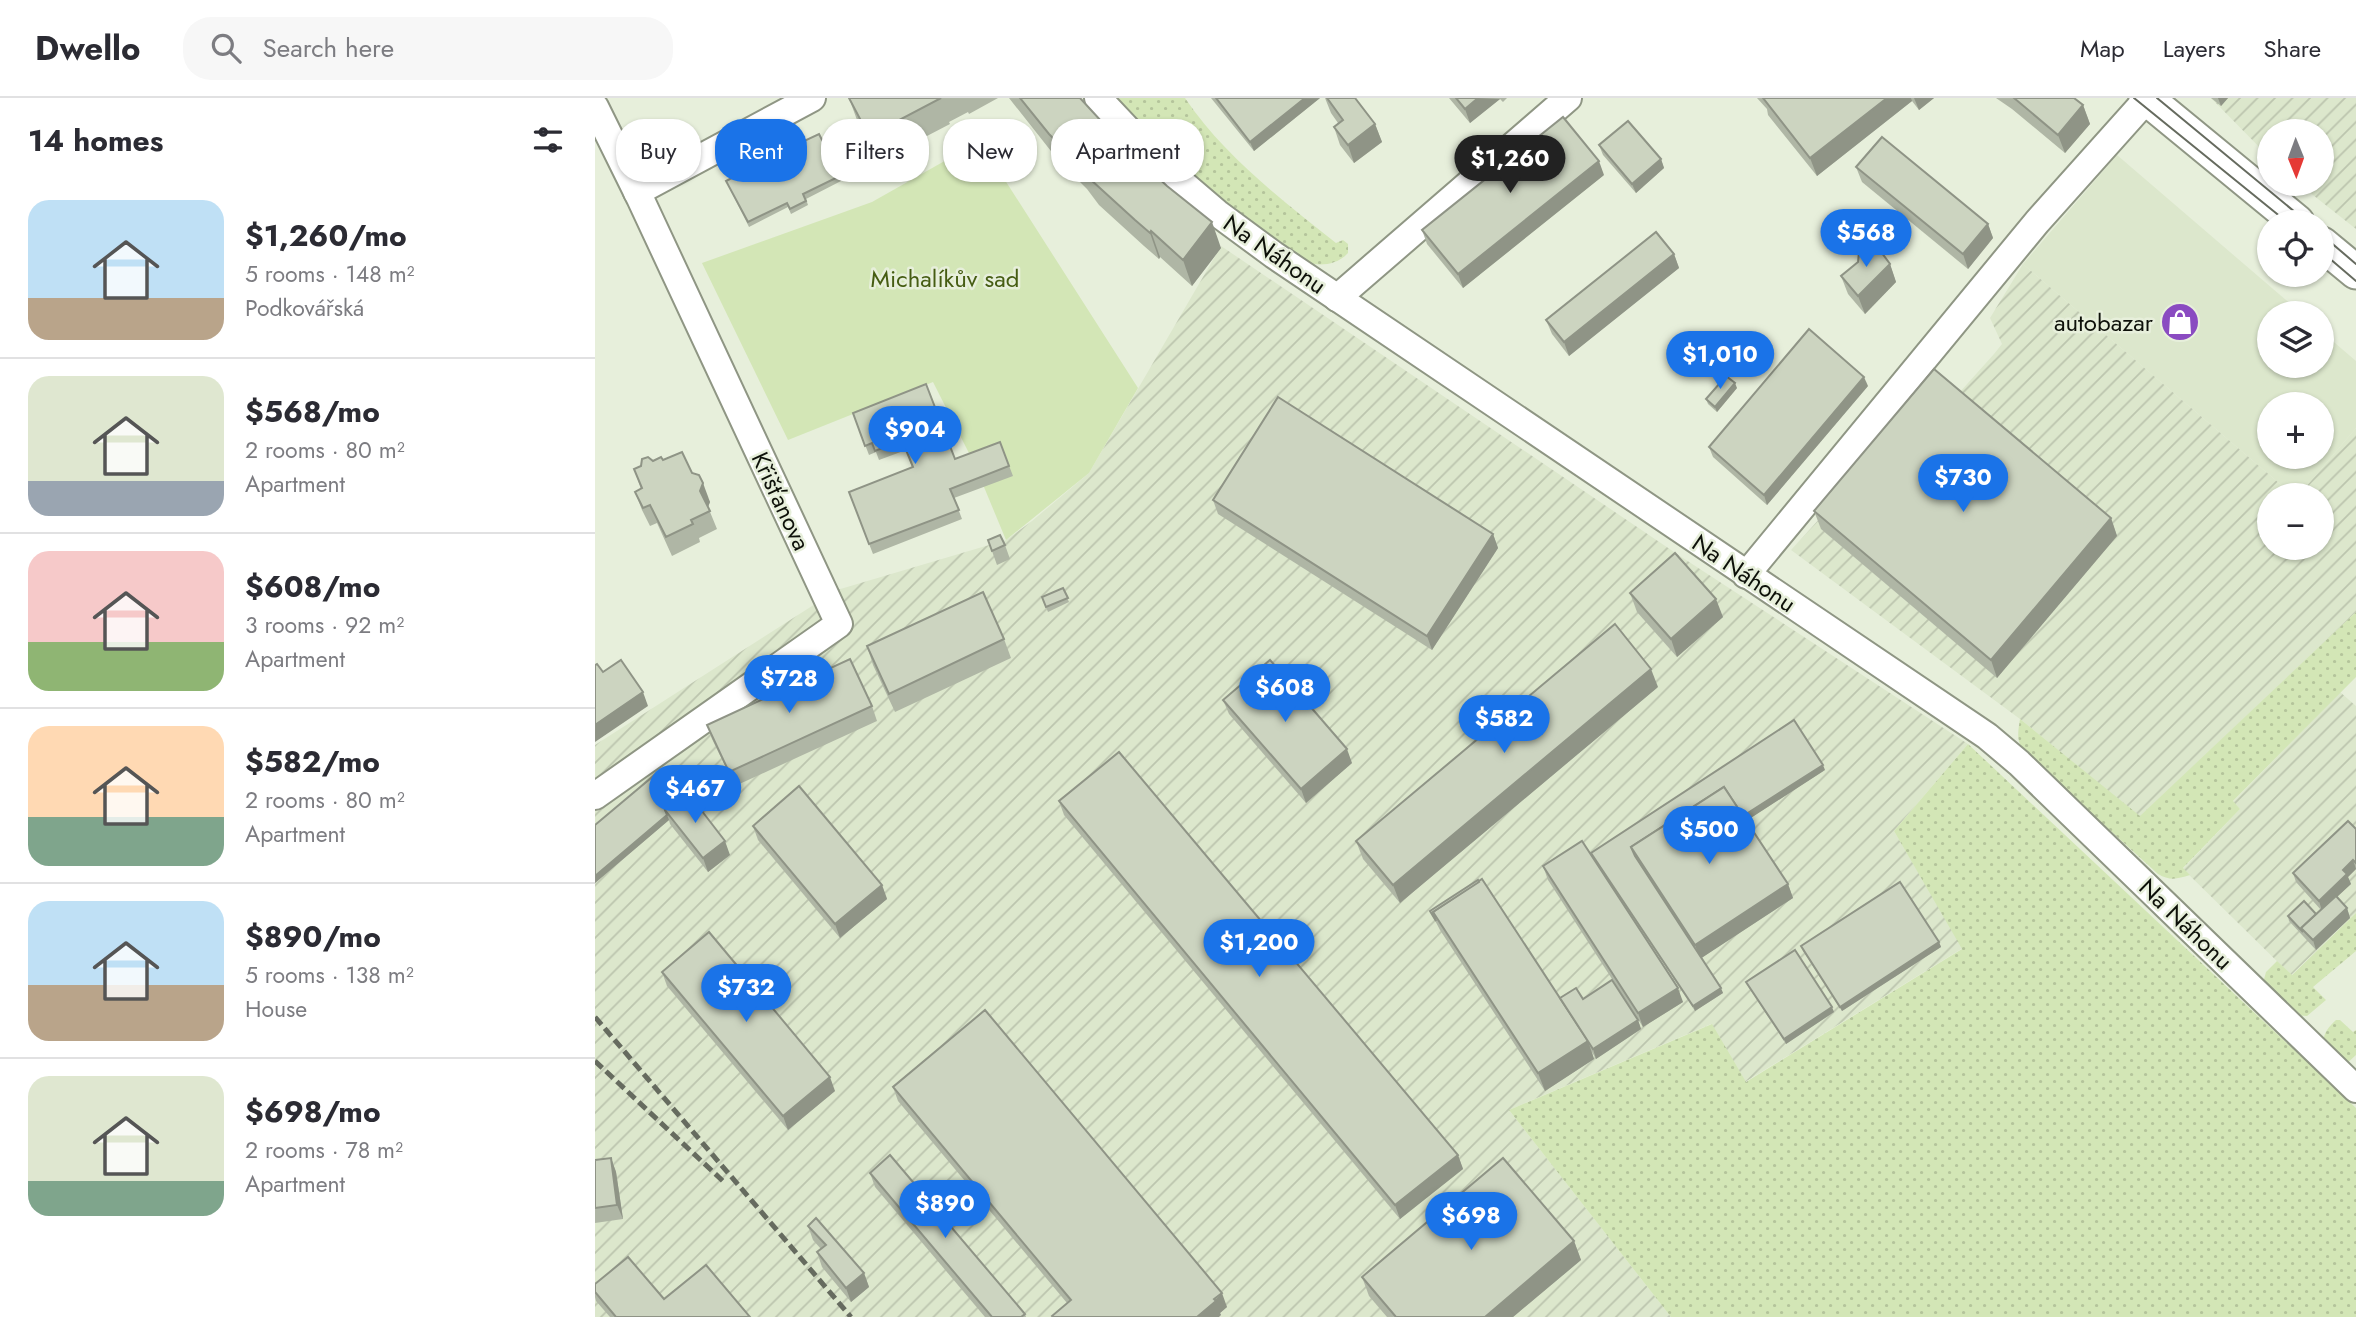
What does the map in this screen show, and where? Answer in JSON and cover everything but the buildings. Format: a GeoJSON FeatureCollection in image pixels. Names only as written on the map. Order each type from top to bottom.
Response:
{"type":"FeatureCollection","features":[{"type":"Feature","properties":{"kind":"street"},"geometry":{"type":"LineString","coordinates":[[637,192],[812,98]]}},
{"type":"Feature","properties":{"kind":"street","name":"Na Náhonu"},"geometry":{"type":"LineString","coordinates":[[1098,98],[1162,166],[1217,213],[1337,298],[1987,736],[2019,763],[2356,1089]]}},
{"type":"Feature","properties":{"kind":"street"},"geometry":{"type":"LineString","coordinates":[[1337,298],[1568,98]]}},
{"type":"Feature","properties":{"kind":"street"},"geometry":{"type":"LineString","coordinates":[[1747,575],[2037,222],[2147,98],[2282,210]]}},
{"type":"Feature","properties":{"kind":"street","name":"Křišťanova"},"geometry":{"type":"LineString","coordinates":[[595,107],[839,624],[595,796]]}},
{"type":"Feature","properties":{"kind":"street"},"geometry":{"type":"LineString","coordinates":[[2334,254],[2356,272]]}},
{"type":"Feature","properties":{"kind":"shaded area"},"geometry":{"type":"Polygon","coordinates":[[[2211,98],[2356,98],[2356,229],[2314,196],[2335,196],[2335,119],[2257,119],[2257,145],[2211,98]]]}},
{"type":"Feature","properties":{"kind":"shaded area","name":"autobazar"},"geometry":{"type":"Polygon","coordinates":[[[2117,155],[2257,275],[2257,287],[2271,287],[2287,301],[2257,301],[2257,378],[2334,378],[2334,342],[2356,361],[2356,428],[2334,454],[2334,392],[2257,392],[2257,464],[2023,264],[2117,155]]]}},
{"type":"Feature","properties":{"kind":"shaded area"},"geometry":{"type":"Polygon","coordinates":[[[1221,246],[1683,558],[1968,744],[1894,831],[1963,948],[1745,1082],[1711,1024],[1509,1110],[1671,1317],[595,1317],[595,745],[837,590],[1006,540],[1032,521],[1089,473],[1221,246]]]}},
{"type":"Feature","properties":{"kind":"shaded area"},"geometry":{"type":"Polygon","coordinates":[[[2023,264],[2257,464],[2257,469],[2263,469],[2279,483],[2257,483],[2257,560],[2334,560],[2334,483],[2309,483],[2321,469],[2334,469],[2334,454],[2356,428],[2356,612],[2140,817],[2020,719],[1791,550],[1940,387],[1959,393],[1994,354],[2002,344],[1990,318],[2023,264]]]}},
{"type":"Feature","properties":{"kind":"shaded area","name":"autobazar"},"geometry":{"type":"Polygon","coordinates":[[[2263,469],[2321,469],[2309,483],[2279,483],[2263,469]]]}},
{"type":"Feature","properties":{"kind":"shaded area"},"geometry":{"type":"Polygon","coordinates":[[[2340,692],[2356,706],[2356,913],[2291,975],[2183,869],[2240,809],[2233,802],[2340,692]]]}},
{"type":"Feature","properties":{"kind":"green space"},"geometry":{"type":"Polygon","coordinates":[[[1116,98],[1185,98],[1200,119],[1136,119],[1116,98]]]}},
{"type":"Feature","properties":{"kind":"green space"},"geometry":{"type":"Polygon","coordinates":[[[1204,124],[1275,194],[1336,243],[1343,240],[1348,244],[1348,253],[1329,264],[1306,263],[1208,196],[1195,182],[1204,182],[1204,124]]]}},
{"type":"Feature","properties":{"kind":"green space","name":"Michalíkův sad"},"geometry":{"type":"Polygon","coordinates":[[[943,162],[943,182],[1006,182],[1138,388],[1089,473],[1006,540],[974,463],[933,382],[788,440],[702,263],[872,202],[907,182],[929,182],[929,170],[943,162]]]}},
{"type":"Feature","properties":{"kind":"green space"},"geometry":{"type":"Polygon","coordinates":[[[2356,612],[2356,677],[2233,801],[2240,809],[2183,868],[2190,875],[2174,879],[2158,874],[2024,752],[2020,744],[2020,719],[2140,816],[2356,612]]]}},
{"type":"Feature","properties":{"kind":"green space"},"geometry":{"type":"Polygon","coordinates":[[[1968,744],[2356,1108],[2356,1317],[1671,1317],[1509,1110],[1712,1024],[1746,1082],[1962,949],[1894,831],[1968,744]]]}},
{"type":"Feature","properties":{"kind":"green space"},"geometry":{"type":"Polygon","coordinates":[[[2356,913],[2356,951],[2313,987],[2326,1000],[2307,1016],[2294,1015],[2263,983],[2266,972],[2277,961],[2292,975],[2356,913]]]}},
{"type":"Feature","properties":{"kind":"green space"},"geometry":{"type":"Polygon","coordinates":[[[2336,1020],[2340,1020],[2353,1032],[2356,1030],[2356,1055],[2344,1066],[2328,1049],[2324,1039],[2325,1033],[2336,1020]]]}},
{"type":"Feature","properties":{"kind":"tram line"},"geometry":{"type":"LineString","coordinates":[[2134,98],[2272,210]]}},
{"type":"Feature","properties":{"kind":"tram line"},"geometry":{"type":"LineString","coordinates":[[2157,98],[2292,210]]}},
{"type":"Feature","properties":{"kind":"tram line"},"geometry":{"type":"LineString","coordinates":[[2334,245],[2356,264]]}},
{"type":"Feature","properties":{"kind":"tram line"},"geometry":{"type":"LineString","coordinates":[[2334,262],[2356,281]]}},
{"type":"Feature","properties":{"kind":"railway"},"geometry":{"type":"LineString","coordinates":[[595,1017],[851,1317]]}},
{"type":"Feature","properties":{"kind":"railway"},"geometry":{"type":"LineString","coordinates":[[595,1061],[726,1184]]}},
{"type":"Feature","properties":{"kind":"place","name":"autobazar"},"geometry":{"type":"Point","coordinates":[2180,322]}}]}
